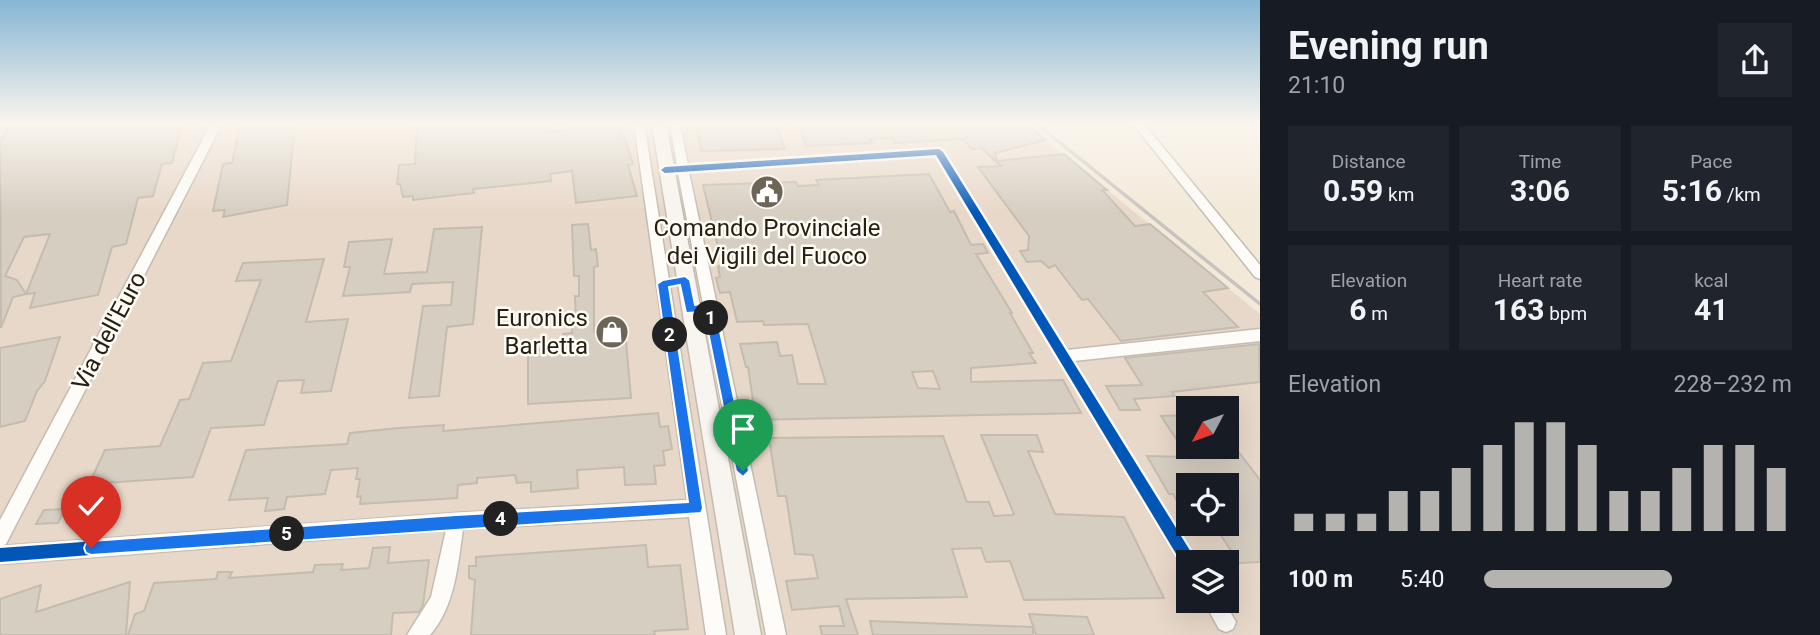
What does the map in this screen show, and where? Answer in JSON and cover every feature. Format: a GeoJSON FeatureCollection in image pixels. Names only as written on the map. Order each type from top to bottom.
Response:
{"type":"FeatureCollection","features":[{"type":"Feature","properties":{"kind":"main road"},"geometry":{"type":"LineString","coordinates":[[669,154],[674,170],[685,280],[700,309],[748,635]]}},
{"type":"Feature","properties":{"kind":"street","name":"Via dell'Euro"},"geometry":{"type":"LineString","coordinates":[[0,538],[201,154]]}},
{"type":"Feature","properties":{"kind":"street"},"geometry":{"type":"LineString","coordinates":[[643,154],[716,635]]}},
{"type":"Feature","properties":{"kind":"street"},"geometry":{"type":"LineString","coordinates":[[674,154],[674,170],[686,186],[700,309],[776,635]]}},
{"type":"Feature","properties":{"kind":"street"},"geometry":{"type":"LineString","coordinates":[[674,170],[915,154]]}},
{"type":"Feature","properties":{"kind":"street"},"geometry":{"type":"LineString","coordinates":[[940,154],[1182,550]]}},
{"type":"Feature","properties":{"kind":"street"},"geometry":{"type":"LineString","coordinates":[[1162,154],[1260,274]]}},
{"type":"Feature","properties":{"kind":"street"},"geometry":{"type":"LineString","coordinates":[[663,284],[685,280]]}},
{"type":"Feature","properties":{"kind":"street"},"geometry":{"type":"LineString","coordinates":[[1063,356],[1260,335]]}},
{"type":"Feature","properties":{"kind":"street"},"geometry":{"type":"LineString","coordinates":[[0,555],[456,521],[696,508]]}},
{"type":"Feature","properties":{"kind":"street"},"geometry":{"type":"LineString","coordinates":[[417,635],[429,624],[444,586],[456,521]]}},
{"type":"Feature","properties":{"kind":"street"},"geometry":{"type":"LineString","coordinates":[[1220,613],[1226,622]]}},
{"type":"Feature","properties":{"kind":"shaded area"},"geometry":{"type":"Polygon","coordinates":[[[0,154],[1062,154],[1260,314],[1260,635],[0,635],[0,154]]]}},
{"type":"Feature","properties":{"kind":"building"},"geometry":{"type":"Polygon","coordinates":[[[0,154],[174,154],[172,163],[162,164],[153,196],[138,198],[126,244],[112,247],[98,295],[30,308],[35,293],[13,297],[1,328],[0,154]],[[50,234],[24,237],[5,276],[17,280],[26,294],[50,234]]]}},
{"type":"Feature","properties":{"kind":"building"},"geometry":{"type":"Polygon","coordinates":[[[234,154],[292,154],[287,205],[223,217],[225,210],[213,211],[223,164],[232,163],[234,154]]]}},
{"type":"Feature","properties":{"kind":"building"},"geometry":{"type":"Polygon","coordinates":[[[416,154],[630,154],[633,164],[628,165],[637,196],[576,203],[572,171],[550,174],[551,181],[473,189],[474,193],[413,200],[413,196],[403,197],[400,184],[397,184],[399,165],[415,164],[416,154]]]}},
{"type":"Feature","properties":{"kind":"building"},"geometry":{"type":"Polygon","coordinates":[[[987,154],[995,154],[997,161],[1064,154],[1107,190],[1102,190],[1135,226],[1150,224],[1228,288],[1203,292],[1238,327],[1121,341],[1088,299],[1082,300],[1055,265],[1049,268],[1041,261],[1027,262],[1020,251],[1028,250],[1029,236],[978,167],[1001,166],[987,154]]]}},
{"type":"Feature","properties":{"kind":"building"},"geometry":{"type":"Polygon","coordinates":[[[929,174],[950,212],[954,211],[971,245],[983,244],[988,253],[976,254],[1012,313],[1036,363],[971,368],[971,382],[1063,380],[1081,413],[756,420],[748,367],[740,344],[777,342],[780,356],[792,355],[798,384],[826,384],[808,324],[764,325],[763,321],[737,322],[730,292],[720,293],[716,278],[720,277],[718,267],[722,263],[703,185],[796,182],[798,186],[819,185],[816,180],[929,174]],[[933,371],[912,372],[918,388],[940,389],[933,371]]]}},
{"type":"Feature","properties":{"kind":"building"},"geometry":{"type":"Polygon","coordinates":[[[588,224],[591,250],[596,249],[598,266],[594,267],[594,332],[625,330],[631,398],[528,404],[528,350],[564,348],[563,334],[572,333],[572,325],[576,324],[575,296],[579,296],[579,276],[574,276],[572,225],[588,224]]]}},
{"type":"Feature","properties":{"kind":"building"},"geometry":{"type":"Polygon","coordinates":[[[482,227],[473,324],[447,327],[439,396],[409,398],[423,306],[451,305],[453,282],[412,284],[410,292],[343,296],[350,267],[344,267],[349,242],[392,239],[384,274],[427,272],[434,229],[482,227]]]}},
{"type":"Feature","properties":{"kind":"building"},"geometry":{"type":"Polygon","coordinates":[[[324,259],[306,322],[348,319],[331,391],[301,393],[304,380],[278,381],[264,425],[211,428],[193,477],[89,484],[105,450],[160,446],[180,400],[189,399],[203,363],[231,361],[261,280],[236,281],[243,263],[324,259]]]}},
{"type":"Feature","properties":{"kind":"building"},"geometry":{"type":"Polygon","coordinates":[[[60,337],[45,381],[37,391],[25,421],[0,427],[0,348],[60,337]]]}},
{"type":"Feature","properties":{"kind":"building"},"geometry":{"type":"Polygon","coordinates":[[[1259,344],[1260,382],[1172,392],[1175,396],[1134,399],[1140,410],[1120,410],[1106,386],[1142,385],[1125,358],[1259,344]]]}},
{"type":"Feature","properties":{"kind":"building"},"geometry":{"type":"Polygon","coordinates":[[[658,413],[660,427],[668,426],[672,449],[663,451],[665,465],[654,466],[656,484],[625,485],[624,467],[577,470],[578,488],[531,492],[531,482],[517,483],[515,475],[477,478],[477,483],[458,485],[457,498],[360,504],[361,496],[357,497],[360,479],[356,479],[358,468],[331,470],[325,494],[287,497],[284,509],[265,511],[268,498],[229,500],[246,450],[347,444],[350,433],[399,428],[444,425],[443,431],[658,413]]]}},
{"type":"Feature","properties":{"kind":"building"},"geometry":{"type":"Polygon","coordinates":[[[1176,415],[1176,439],[1161,416],[1176,415]]]}},
{"type":"Feature","properties":{"kind":"building"},"geometry":{"type":"Polygon","coordinates":[[[981,435],[1037,435],[1043,452],[1028,451],[1055,514],[1124,517],[1164,598],[1024,600],[1010,561],[986,562],[981,548],[952,549],[967,597],[846,599],[858,635],[822,635],[820,626],[844,626],[839,606],[792,610],[786,581],[818,578],[813,555],[795,554],[786,496],[778,496],[769,438],[943,436],[967,502],[989,502],[994,516],[1012,515],[1014,514],[981,435]]]}},
{"type":"Feature","properties":{"kind":"building"},"geometry":{"type":"Polygon","coordinates":[[[1239,453],[1260,480],[1260,562],[1239,563],[1239,550],[1231,550],[1221,536],[1239,536],[1239,473],[1176,473],[1176,500],[1173,494],[1169,494],[1147,456],[1239,459],[1239,453]]]}},
{"type":"Feature","properties":{"kind":"building"},"geometry":{"type":"Polygon","coordinates":[[[65,509],[58,523],[36,524],[44,510],[65,509]]]}},
{"type":"Feature","properties":{"kind":"building"},"geometry":{"type":"Polygon","coordinates":[[[646,545],[648,567],[680,565],[688,629],[654,631],[655,635],[471,635],[475,580],[469,578],[469,566],[476,566],[476,557],[646,545]]]}},
{"type":"Feature","properties":{"kind":"building"},"geometry":{"type":"Polygon","coordinates":[[[390,547],[388,563],[429,560],[423,605],[419,612],[393,613],[391,635],[128,635],[135,614],[144,611],[154,583],[216,579],[218,572],[232,572],[229,578],[313,572],[315,565],[343,564],[341,570],[369,568],[373,548],[390,547]]]}},
{"type":"Feature","properties":{"kind":"building"},"geometry":{"type":"Polygon","coordinates":[[[130,582],[126,635],[0,635],[0,599],[41,585],[36,612],[130,582]]]}},
{"type":"Feature","properties":{"kind":"building"},"geometry":{"type":"Polygon","coordinates":[[[1029,614],[1087,617],[1094,635],[1036,635],[1029,614]]]}},
{"type":"Feature","properties":{"kind":"building"},"geometry":{"type":"Polygon","coordinates":[[[870,621],[1033,627],[1033,635],[873,635],[870,621]]]}},
{"type":"Feature","properties":{"kind":"railway"},"geometry":{"type":"LineString","coordinates":[[1074,154],[1260,304]]}},
{"type":"Feature","properties":{"kind":"cycle path"},"geometry":{"type":"LineString","coordinates":[[665,170],[914,154]]}},
{"type":"Feature","properties":{"kind":"cycle path"},"geometry":{"type":"LineString","coordinates":[[940,154],[1182,550]]}},
{"type":"Feature","properties":{"kind":"cycle path"},"geometry":{"type":"LineString","coordinates":[[0,555],[456,521],[696,508]]}},
{"type":"Feature","properties":{"kind":"place","name":"Comando Provinciale dei Vigili del Fuoco"},"geometry":{"type":"Point","coordinates":[767,192]}},
{"type":"Feature","properties":{"kind":"place","name":"Euronics Barletta"},"geometry":{"type":"Point","coordinates":[612,332]}},
{"type":"Feature","properties":{"kind":"route"},"geometry":{"type":"LineString","coordinates":[[91,548],[456,521],[696,508],[663,284],[685,280],[690,310],[709,307],[743,471]]}}]}
